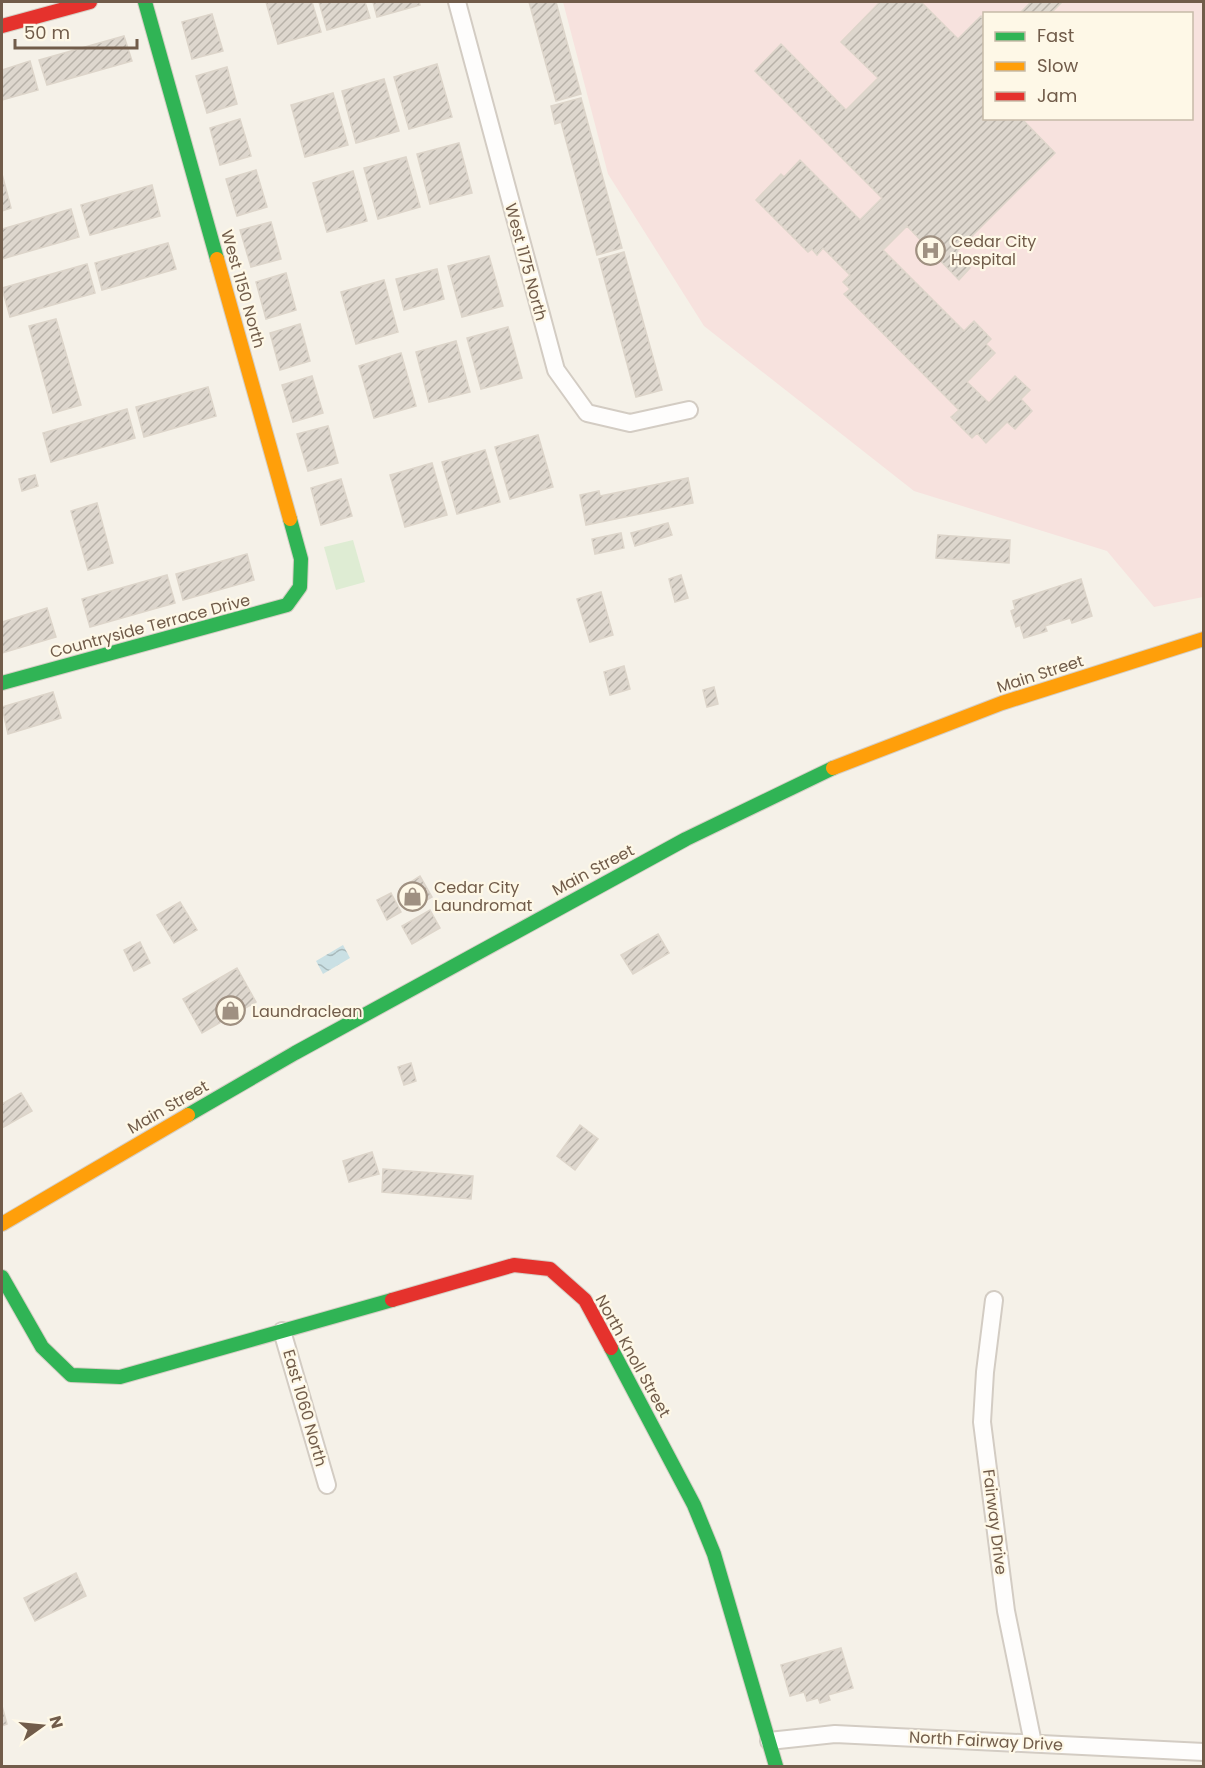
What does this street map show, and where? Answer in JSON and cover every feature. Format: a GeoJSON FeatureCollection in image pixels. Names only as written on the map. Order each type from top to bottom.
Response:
{"type":"FeatureCollection","features":[{"type":"Feature","properties":{"kind":"street"},"geometry":{"type":"LineString","coordinates":[[2,26],[90,2]]}},
{"type":"Feature","properties":{"kind":"street","name":"West 1150 North"},"geometry":{"type":"LineString","coordinates":[[145,2],[301,559],[300,587]]}},
{"type":"Feature","properties":{"kind":"street","name":"West 1175 North"},"geometry":{"type":"LineString","coordinates":[[457,2],[556,370],[586,413],[630,423],[688,410]]}},
{"type":"Feature","properties":{"kind":"street","name":"Countryside Terrace Drive"},"geometry":{"type":"LineString","coordinates":[[2,683],[287,605],[300,587]]}},
{"type":"Feature","properties":{"kind":"street","name":"Main Street"},"geometry":{"type":"LineString","coordinates":[[2,1224],[296,1053],[681,841],[852,760],[1002,703],[1203,639]]}},
{"type":"Feature","properties":{"kind":"street","name":"North Knoll Street"},"geometry":{"type":"LineString","coordinates":[[2,1277],[42,1347],[71,1375],[120,1377],[514,1265],[550,1269],[585,1300],[694,1505],[714,1554],[776,1767]]}},
{"type":"Feature","properties":{"kind":"street","name":"Fairway Drive"},"geometry":{"type":"LineString","coordinates":[[994,1300],[985,1372],[982,1422],[1006,1611],[1033,1743]]}},
{"type":"Feature","properties":{"kind":"street","name":"East 1060 North"},"geometry":{"type":"LineString","coordinates":[[282,1331],[327,1485]]}},
{"type":"Feature","properties":{"kind":"street","name":"North Fairway Drive"},"geometry":{"type":"LineString","coordinates":[[769,1741],[835,1734],[1203,1752]]}},
{"type":"Feature","properties":{"kind":"shaded area","name":"Cedar City Hospital"},"geometry":{"type":"Polygon","coordinates":[[[563,2],[1203,2],[1203,597],[1154,607],[1107,551],[914,491],[704,326],[608,174],[563,2]]]}},
{"type":"Feature","properties":{"kind":"green space"},"geometry":{"type":"Polygon","coordinates":[[[353,540],[365,582],[336,590],[324,547],[353,540]]]}},
{"type":"Feature","properties":{"kind":"water"},"geometry":{"type":"Polygon","coordinates":[[[343,945],[350,958],[323,974],[316,961],[343,945]]]}},
{"type":"Feature","properties":{"kind":"building"},"geometry":{"type":"Polygon","coordinates":[[[266,2],[312,2],[321,32],[278,44],[266,2]]]}},
{"type":"Feature","properties":{"kind":"building"},"geometry":{"type":"Polygon","coordinates":[[[319,2],[365,2],[370,18],[327,30],[319,2]]]}},
{"type":"Feature","properties":{"kind":"building"},"geometry":{"type":"Polygon","coordinates":[[[373,2],[419,2],[420,5],[377,17],[373,2]]]}},
{"type":"Feature","properties":{"kind":"building"},"geometry":{"type":"Polygon","coordinates":[[[529,2],[556,2],[581,94],[556,101],[529,2]]]}},
{"type":"Feature","properties":{"kind":"building"},"geometry":{"type":"Polygon","coordinates":[[[880,2],[921,2],[958,39],[981,16],[983,18],[983,120],[1023,120],[1055,153],[957,251],[970,268],[959,280],[907,226],[883,250],[964,331],[974,321],[991,339],[986,344],[995,353],[967,382],[989,403],[1015,376],[1030,390],[1021,399],[1032,411],[1015,429],[1007,422],[986,443],[977,433],[972,438],[951,417],[959,410],[844,294],[850,289],[843,282],[850,275],[823,248],[817,255],[812,249],[808,252],[756,200],[781,174],[784,177],[800,160],[860,220],[882,198],[755,71],[781,44],[846,110],[878,78],[841,42],[880,2]]]}},
{"type":"Feature","properties":{"kind":"building"},"geometry":{"type":"Polygon","coordinates":[[[1031,2],[1062,2],[1052,12],[1021,12],[1031,2]]]}},
{"type":"Feature","properties":{"kind":"building"},"geometry":{"type":"Polygon","coordinates":[[[212,14],[223,51],[192,59],[182,22],[212,14]]]}},
{"type":"Feature","properties":{"kind":"building"},"geometry":{"type":"Polygon","coordinates":[[[124,36],[132,61],[47,85],[39,60],[124,36]]]}},
{"type":"Feature","properties":{"kind":"building"},"geometry":{"type":"Polygon","coordinates":[[[30,61],[38,90],[2,100],[2,70],[30,61]]]}},
{"type":"Feature","properties":{"kind":"building"},"geometry":{"type":"Polygon","coordinates":[[[437,64],[452,117],[409,129],[394,77],[437,64]]]}},
{"type":"Feature","properties":{"kind":"building"},"geometry":{"type":"Polygon","coordinates":[[[227,67],[237,104],[207,113],[196,76],[227,67]]]}},
{"type":"Feature","properties":{"kind":"building"},"geometry":{"type":"Polygon","coordinates":[[[384,79],[399,131],[356,143],[342,91],[384,79]]]}},
{"type":"Feature","properties":{"kind":"building"},"geometry":{"type":"Polygon","coordinates":[[[333,93],[348,145],[305,157],[291,105],[333,93]]]}},
{"type":"Feature","properties":{"kind":"building"},"geometry":{"type":"Polygon","coordinates":[[[581,98],[622,248],[597,255],[561,122],[555,124],[551,106],[581,98]]]}},
{"type":"Feature","properties":{"kind":"building"},"geometry":{"type":"Polygon","coordinates":[[[240,119],[251,156],[220,165],[210,128],[240,119]]]}},
{"type":"Feature","properties":{"kind":"building"},"geometry":{"type":"Polygon","coordinates":[[[459,143],[472,193],[430,204],[417,154],[459,143]]]}},
{"type":"Feature","properties":{"kind":"building"},"geometry":{"type":"Polygon","coordinates":[[[406,157],[420,207],[378,219],[364,168],[406,157]]]}},
{"type":"Feature","properties":{"kind":"building"},"geometry":{"type":"Polygon","coordinates":[[[256,170],[267,207],[237,216],[226,179],[256,170]]]}},
{"type":"Feature","properties":{"kind":"building"},"geometry":{"type":"Polygon","coordinates":[[[353,171],[367,221],[327,232],[313,183],[353,171]]]}},
{"type":"Feature","properties":{"kind":"building"},"geometry":{"type":"Polygon","coordinates":[[[2,174],[11,208],[2,211],[2,174]]]}},
{"type":"Feature","properties":{"kind":"building"},"geometry":{"type":"Polygon","coordinates":[[[152,185],[160,216],[90,235],[81,205],[152,185]]]}},
{"type":"Feature","properties":{"kind":"building"},"geometry":{"type":"Polygon","coordinates":[[[71,209],[79,237],[2,259],[2,229],[71,209]]]}},
{"type":"Feature","properties":{"kind":"building"},"geometry":{"type":"Polygon","coordinates":[[[271,222],[281,259],[251,267],[240,230],[271,222]]]}},
{"type":"Feature","properties":{"kind":"building"},"geometry":{"type":"Polygon","coordinates":[[[168,243],[176,269],[102,290],[95,263],[168,243]]]}},
{"type":"Feature","properties":{"kind":"building"},"geometry":{"type":"Polygon","coordinates":[[[624,252],[662,390],[636,397],[599,259],[624,252]]]}},
{"type":"Feature","properties":{"kind":"building"},"geometry":{"type":"Polygon","coordinates":[[[489,256],[503,306],[462,317],[448,266],[489,256]]]}},
{"type":"Feature","properties":{"kind":"building"},"geometry":{"type":"Polygon","coordinates":[[[87,264],[95,293],[10,317],[2,288],[87,264]]]}},
{"type":"Feature","properties":{"kind":"building"},"geometry":{"type":"Polygon","coordinates":[[[437,269],[444,299],[404,310],[396,279],[437,269]]]}},
{"type":"Feature","properties":{"kind":"building"},"geometry":{"type":"Polygon","coordinates":[[[286,273],[296,310],[266,319],[256,282],[286,273]]]}},
{"type":"Feature","properties":{"kind":"building"},"geometry":{"type":"Polygon","coordinates":[[[384,280],[398,332],[356,344],[341,292],[384,280]]]}},
{"type":"Feature","properties":{"kind":"building"},"geometry":{"type":"Polygon","coordinates":[[[56,319],[81,405],[53,413],[29,326],[56,319]]]}},
{"type":"Feature","properties":{"kind":"building"},"geometry":{"type":"Polygon","coordinates":[[[300,324],[310,361],[280,370],[270,333],[300,324]]]}},
{"type":"Feature","properties":{"kind":"building"},"geometry":{"type":"Polygon","coordinates":[[[508,327],[522,378],[481,389],[467,338],[508,327]]]}},
{"type":"Feature","properties":{"kind":"building"},"geometry":{"type":"Polygon","coordinates":[[[456,341],[470,392],[429,402],[416,352],[456,341]]]}},
{"type":"Feature","properties":{"kind":"building"},"geometry":{"type":"Polygon","coordinates":[[[401,353],[416,406],[374,418],[359,366],[401,353]]]}},
{"type":"Feature","properties":{"kind":"building"},"geometry":{"type":"Polygon","coordinates":[[[312,376],[323,413],[293,422],[282,385],[312,376]]]}},
{"type":"Feature","properties":{"kind":"building"},"geometry":{"type":"Polygon","coordinates":[[[208,387],[216,416],[144,437],[136,407],[208,387]]]}},
{"type":"Feature","properties":{"kind":"building"},"geometry":{"type":"Polygon","coordinates":[[[127,409],[135,438],[51,462],[43,433],[127,409]]]}},
{"type":"Feature","properties":{"kind":"building"},"geometry":{"type":"Polygon","coordinates":[[[328,426],[338,463],[308,471],[297,434],[328,426]]]}},
{"type":"Feature","properties":{"kind":"building"},"geometry":{"type":"Polygon","coordinates":[[[538,435],[553,487],[510,499],[495,447],[538,435]]]}},
{"type":"Feature","properties":{"kind":"building"},"geometry":{"type":"Polygon","coordinates":[[[485,450],[500,502],[457,514],[442,462],[485,450]]]}},
{"type":"Feature","properties":{"kind":"building"},"geometry":{"type":"Polygon","coordinates":[[[432,463],[447,515],[405,527],[390,475],[432,463]]]}},
{"type":"Feature","properties":{"kind":"building"},"geometry":{"type":"Polygon","coordinates":[[[35,475],[38,486],[22,491],[19,479],[35,475]]]}},
{"type":"Feature","properties":{"kind":"building"},"geometry":{"type":"Polygon","coordinates":[[[688,478],[693,503],[586,525],[580,495],[599,491],[600,496],[688,478]]]}},
{"type":"Feature","properties":{"kind":"building"},"geometry":{"type":"Polygon","coordinates":[[[341,479],[352,516],[321,525],[311,488],[341,479]]]}},
{"type":"Feature","properties":{"kind":"building"},"geometry":{"type":"Polygon","coordinates":[[[97,503],[113,563],[88,570],[71,511],[97,503]]]}},
{"type":"Feature","properties":{"kind":"building"},"geometry":{"type":"Polygon","coordinates":[[[668,523],[672,535],[635,546],[631,533],[668,523]]]}},
{"type":"Feature","properties":{"kind":"building"},"geometry":{"type":"Polygon","coordinates":[[[621,533],[624,548],[595,554],[592,539],[621,533]]]}},
{"type":"Feature","properties":{"kind":"building"},"geometry":{"type":"Polygon","coordinates":[[[938,535],[1010,540],[1009,563],[936,558],[938,535]]]}},
{"type":"Feature","properties":{"kind":"building"},"geometry":{"type":"Polygon","coordinates":[[[247,554],[254,580],[183,600],[176,574],[247,554]]]}},
{"type":"Feature","properties":{"kind":"building"},"geometry":{"type":"Polygon","coordinates":[[[167,575],[175,603],[90,627],[82,599],[167,575]]]}},
{"type":"Feature","properties":{"kind":"building"},"geometry":{"type":"Polygon","coordinates":[[[681,575],[688,598],[675,602],[669,579],[681,575]]]}},
{"type":"Feature","properties":{"kind":"building"},"geometry":{"type":"Polygon","coordinates":[[[1081,579],[1092,616],[1072,623],[1070,618],[1045,626],[1047,631],[1024,638],[1020,625],[1016,627],[1011,611],[1015,609],[1013,601],[1081,579]]]}},
{"type":"Feature","properties":{"kind":"building"},"geometry":{"type":"Polygon","coordinates":[[[601,592],[613,635],[590,642],[577,599],[601,592]]]}},
{"type":"Feature","properties":{"kind":"building"},"geometry":{"type":"Polygon","coordinates":[[[47,608],[56,637],[2,653],[2,622],[47,608]]]}},
{"type":"Feature","properties":{"kind":"building"},"geometry":{"type":"Polygon","coordinates":[[[624,666],[630,689],[610,695],[604,672],[624,666]]]}},
{"type":"Feature","properties":{"kind":"building"},"geometry":{"type":"Polygon","coordinates":[[[714,687],[718,704],[707,707],[703,690],[714,687]]]}},
{"type":"Feature","properties":{"kind":"building"},"geometry":{"type":"Polygon","coordinates":[[[53,692],[61,718],[8,734],[2,707],[53,692]]]}},
{"type":"Feature","properties":{"kind":"building"},"geometry":{"type":"Polygon","coordinates":[[[420,876],[432,897],[418,905],[406,885],[420,876]]]}},
{"type":"Feature","properties":{"kind":"building"},"geometry":{"type":"Polygon","coordinates":[[[391,893],[401,912],[387,920],[377,900],[391,893]]]}},
{"type":"Feature","properties":{"kind":"building"},"geometry":{"type":"Polygon","coordinates":[[[180,902],[197,930],[174,943],[157,915],[180,902]]]}},
{"type":"Feature","properties":{"kind":"building"},"geometry":{"type":"Polygon","coordinates":[[[430,910],[440,928],[412,944],[402,926],[430,910]]]}},
{"type":"Feature","properties":{"kind":"building"},"geometry":{"type":"Polygon","coordinates":[[[658,934],[669,953],[633,974],[621,955],[658,934]]]}},
{"type":"Feature","properties":{"kind":"building"},"geometry":{"type":"Polygon","coordinates":[[[140,942],[150,963],[134,971],[124,950],[140,942]]]}},
{"type":"Feature","properties":{"kind":"building"},"geometry":{"type":"Polygon","coordinates":[[[237,968],[256,1002],[202,1033],[183,999],[237,968]]]}},
{"type":"Feature","properties":{"kind":"building"},"geometry":{"type":"Polygon","coordinates":[[[411,1063],[416,1081],[404,1085],[398,1067],[411,1063]]]}},
{"type":"Feature","properties":{"kind":"building"},"geometry":{"type":"Polygon","coordinates":[[[21,1093],[32,1111],[2,1128],[2,1104],[21,1093]]]}},
{"type":"Feature","properties":{"kind":"building"},"geometry":{"type":"Polygon","coordinates":[[[580,1125],[598,1139],[575,1170],[557,1156],[580,1125]]]}},
{"type":"Feature","properties":{"kind":"building"},"geometry":{"type":"Polygon","coordinates":[[[372,1152],[379,1174],[349,1182],[343,1161],[372,1152]]]}},
{"type":"Feature","properties":{"kind":"building"},"geometry":{"type":"Polygon","coordinates":[[[383,1169],[473,1176],[471,1199],[382,1192],[383,1169]]]}},
{"type":"Feature","properties":{"kind":"building"},"geometry":{"type":"Polygon","coordinates":[[[76,1573],[86,1596],[35,1621],[24,1598],[76,1573]]]}},
{"type":"Feature","properties":{"kind":"building"},"geometry":{"type":"Polygon","coordinates":[[[841,1648],[853,1688],[828,1695],[830,1700],[820,1703],[818,1698],[807,1701],[804,1692],[790,1696],[781,1665],[841,1648]]]}},
{"type":"Feature","properties":{"kind":"building"},"geometry":{"type":"Polygon","coordinates":[[[2,1706],[7,1724],[2,1726],[2,1706]]]}},
{"type":"Feature","properties":{"kind":"traffic: fast"},"geometry":{"type":"LineString","coordinates":[[145,2],[217,259]]}},
{"type":"Feature","properties":{"kind":"traffic: fast"},"geometry":{"type":"LineString","coordinates":[[2,683],[287,605],[300,587],[301,559],[290,519]]}},
{"type":"Feature","properties":{"kind":"traffic: fast"},"geometry":{"type":"LineString","coordinates":[[188,1115],[295,1053],[686,839],[833,768]]}},
{"type":"Feature","properties":{"kind":"traffic: fast"},"geometry":{"type":"LineString","coordinates":[[2,1277],[42,1347],[71,1375],[120,1377],[392,1300]]}},
{"type":"Feature","properties":{"kind":"traffic: fast"},"geometry":{"type":"LineString","coordinates":[[611,1348],[694,1505],[714,1554],[776,1766]]}},
{"type":"Feature","properties":{"kind":"traffic: slow"},"geometry":{"type":"LineString","coordinates":[[217,259],[290,519]]}},
{"type":"Feature","properties":{"kind":"traffic: slow"},"geometry":{"type":"LineString","coordinates":[[833,768],[1002,703],[1204,639]]}},
{"type":"Feature","properties":{"kind":"traffic: slow"},"geometry":{"type":"LineString","coordinates":[[2,1224],[188,1115]]}},
{"type":"Feature","properties":{"kind":"traffic: jam"},"geometry":{"type":"LineString","coordinates":[[2,26],[90,2]]}},
{"type":"Feature","properties":{"kind":"traffic: jam"},"geometry":{"type":"LineString","coordinates":[[392,1300],[514,1265],[550,1269],[585,1300],[611,1348]]}},
{"type":"Feature","properties":{"kind":"place","name":"Cedar City Hospital"},"geometry":{"type":"Point","coordinates":[930,250]}},
{"type":"Feature","properties":{"kind":"place","name":"Cedar City Laundromat"},"geometry":{"type":"Point","coordinates":[413,896]}},
{"type":"Feature","properties":{"kind":"place","name":"Laundraclean"},"geometry":{"type":"Point","coordinates":[231,1011]}}]}
